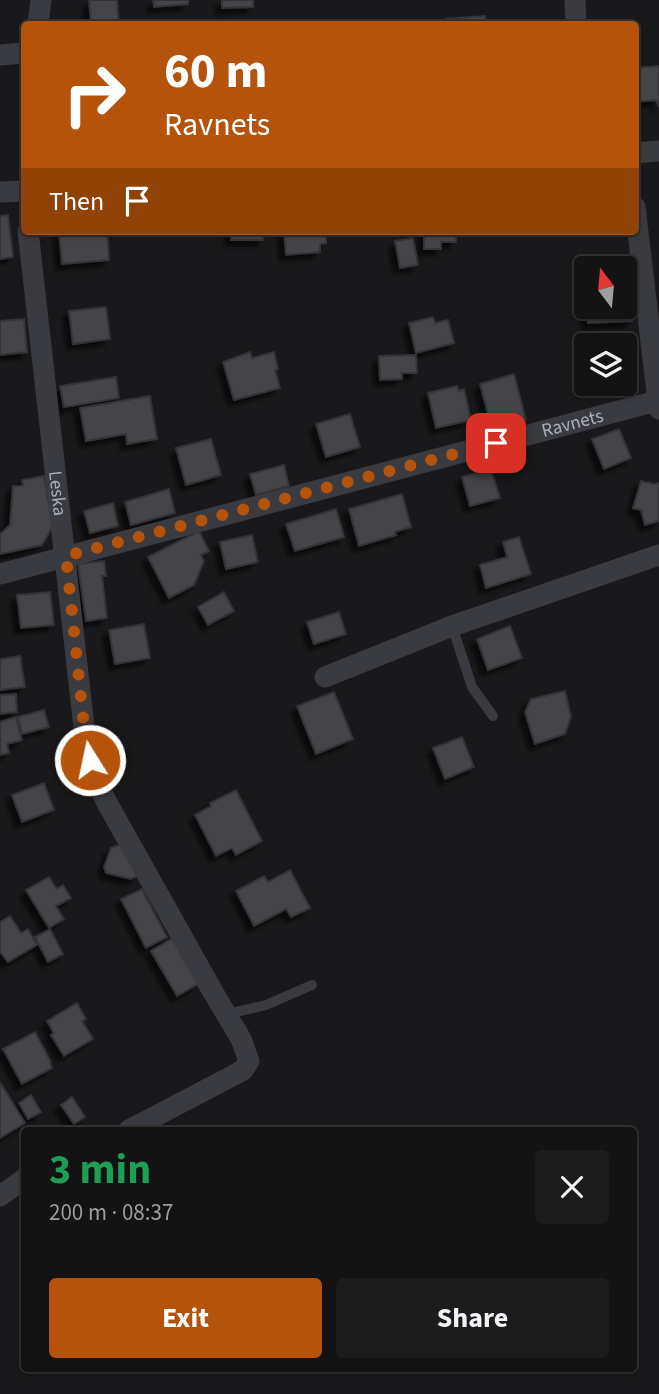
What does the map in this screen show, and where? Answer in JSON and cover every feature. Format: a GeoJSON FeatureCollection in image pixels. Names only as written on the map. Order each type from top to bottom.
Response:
{"type":"FeatureCollection","features":[{"type":"Feature","properties":{"kind":"street"},"geometry":{"type":"LineString","coordinates":[[38,21],[41,0]]}},
{"type":"Feature","properties":{"kind":"street"},"geometry":{"type":"LineString","coordinates":[[575,0],[576,21]]}},
{"type":"Feature","properties":{"kind":"street"},"geometry":{"type":"LineString","coordinates":[[0,55],[21,53]]}},
{"type":"Feature","properties":{"kind":"street"},"geometry":{"type":"LineString","coordinates":[[639,153],[659,151]]}},
{"type":"Feature","properties":{"kind":"street"},"geometry":{"type":"LineString","coordinates":[[0,192],[21,191]]}},
{"type":"Feature","properties":{"kind":"street","name":"Leska"},"geometry":{"type":"LineString","coordinates":[[28,235],[86,745],[94,775],[213,992],[242,1039],[249,1061],[243,1070],[135,1127]]}},
{"type":"Feature","properties":{"kind":"street"},"geometry":{"type":"LineString","coordinates":[[638,235],[658,405]]}},
{"type":"Feature","properties":{"kind":"street","name":"Ravnets"},"geometry":{"type":"LineString","coordinates":[[0,574],[658,405]]}},
{"type":"Feature","properties":{"kind":"street"},"geometry":{"type":"LineString","coordinates":[[325,677],[452,626],[659,555]]}},
{"type":"Feature","properties":{"kind":"street"},"geometry":{"type":"LineString","coordinates":[[0,1196],[21,1182]]}},
{"type":"Feature","properties":{"kind":"lane"},"geometry":{"type":"LineString","coordinates":[[452,626],[472,687],[494,716]]}},
{"type":"Feature","properties":{"kind":"lane"},"geometry":{"type":"LineString","coordinates":[[228,1014],[266,1005],[313,985]]}},
{"type":"Feature","properties":{"kind":"building"},"geometry":{"type":"Polygon","coordinates":[[[89,0],[117,0],[119,21],[91,21],[89,0]]]}},
{"type":"Feature","properties":{"kind":"building"},"geometry":{"type":"Polygon","coordinates":[[[153,0],[188,0],[188,4],[154,7],[153,0]]]}},
{"type":"Feature","properties":{"kind":"building"},"geometry":{"type":"Polygon","coordinates":[[[222,0],[253,0],[253,7],[222,8],[222,0]]]}},
{"type":"Feature","properties":{"kind":"building"},"geometry":{"type":"Polygon","coordinates":[[[485,16],[486,21],[446,21],[485,16]]]}},
{"type":"Feature","properties":{"kind":"building"},"geometry":{"type":"Polygon","coordinates":[[[659,66],[659,107],[656,100],[639,102],[639,68],[659,66]]]}},
{"type":"Feature","properties":{"kind":"building"},"geometry":{"type":"Polygon","coordinates":[[[8,215],[13,257],[0,259],[0,216],[8,215]]]}},
{"type":"Feature","properties":{"kind":"building"},"geometry":{"type":"Polygon","coordinates":[[[59,235],[107,235],[109,260],[62,264],[59,235]]]}},
{"type":"Feature","properties":{"kind":"building"},"geometry":{"type":"Polygon","coordinates":[[[231,235],[263,235],[263,240],[231,240],[231,235]]]}},
{"type":"Feature","properties":{"kind":"building"},"geometry":{"type":"Polygon","coordinates":[[[284,235],[326,235],[326,243],[320,244],[320,252],[286,255],[284,235]]]}},
{"type":"Feature","properties":{"kind":"building"},"geometry":{"type":"Polygon","coordinates":[[[424,235],[456,235],[456,242],[441,242],[441,249],[424,249],[424,235]]]}},
{"type":"Feature","properties":{"kind":"building"},"geometry":{"type":"Polygon","coordinates":[[[413,238],[418,265],[400,268],[395,241],[413,238]]]}},
{"type":"Feature","properties":{"kind":"building"},"geometry":{"type":"Polygon","coordinates":[[[106,307],[110,339],[73,344],[69,311],[106,307]]]}},
{"type":"Feature","properties":{"kind":"building"},"geometry":{"type":"Polygon","coordinates":[[[433,317],[435,323],[448,320],[454,343],[416,353],[409,323],[433,317]]]}},
{"type":"Feature","properties":{"kind":"building"},"geometry":{"type":"Polygon","coordinates":[[[24,319],[27,352],[0,355],[0,321],[24,319]]]}},
{"type":"Feature","properties":{"kind":"building"},"geometry":{"type":"Polygon","coordinates":[[[588,319],[632,319],[632,321],[588,323],[588,319]]]}},
{"type":"Feature","properties":{"kind":"building"},"geometry":{"type":"Polygon","coordinates":[[[250,352],[252,358],[274,352],[280,388],[234,400],[223,362],[250,352]]]}},
{"type":"Feature","properties":{"kind":"building"},"geometry":{"type":"Polygon","coordinates":[[[416,355],[417,373],[402,373],[402,379],[380,380],[379,356],[416,355]]]}},
{"type":"Feature","properties":{"kind":"building"},"geometry":{"type":"Polygon","coordinates":[[[514,374],[526,420],[492,429],[480,384],[514,374]]]}},
{"type":"Feature","properties":{"kind":"building"},"geometry":{"type":"Polygon","coordinates":[[[116,377],[119,398],[64,407],[60,386],[116,377]]]}},
{"type":"Feature","properties":{"kind":"building"},"geometry":{"type":"Polygon","coordinates":[[[457,386],[459,391],[464,389],[471,420],[436,428],[428,393],[457,386]]]}},
{"type":"Feature","properties":{"kind":"building"},"geometry":{"type":"Polygon","coordinates":[[[150,396],[157,439],[127,444],[126,434],[86,441],[80,408],[150,396]]]}},
{"type":"Feature","properties":{"kind":"building"},"geometry":{"type":"Polygon","coordinates":[[[350,414],[360,447],[326,457],[316,424],[350,414]]]}},
{"type":"Feature","properties":{"kind":"building"},"geometry":{"type":"Polygon","coordinates":[[[619,429],[631,458],[604,469],[592,439],[619,429]]]}},
{"type":"Feature","properties":{"kind":"building"},"geometry":{"type":"Polygon","coordinates":[[[211,439],[221,475],[186,485],[176,448],[211,439]]]}},
{"type":"Feature","properties":{"kind":"building"},"geometry":{"type":"Polygon","coordinates":[[[284,465],[289,486],[256,495],[250,474],[284,465]]]}},
{"type":"Feature","properties":{"kind":"building"},"geometry":{"type":"Polygon","coordinates":[[[491,469],[500,498],[470,506],[462,477],[491,469]]]}},
{"type":"Feature","properties":{"kind":"building"},"geometry":{"type":"Polygon","coordinates":[[[44,476],[53,526],[42,545],[0,554],[0,534],[10,525],[13,486],[23,486],[22,480],[44,476]]]}},
{"type":"Feature","properties":{"kind":"building"},"geometry":{"type":"Polygon","coordinates":[[[641,481],[659,483],[659,521],[645,525],[641,510],[633,508],[641,481]]]}},
{"type":"Feature","properties":{"kind":"building"},"geometry":{"type":"Polygon","coordinates":[[[169,489],[175,513],[131,525],[125,502],[169,489]]]}},
{"type":"Feature","properties":{"kind":"building"},"geometry":{"type":"Polygon","coordinates":[[[402,494],[411,527],[395,532],[396,535],[359,546],[349,509],[402,494]]]}},
{"type":"Feature","properties":{"kind":"building"},"geometry":{"type":"Polygon","coordinates":[[[113,503],[118,526],[90,533],[84,511],[113,503]]]}},
{"type":"Feature","properties":{"kind":"building"},"geometry":{"type":"Polygon","coordinates":[[[336,509],[344,537],[295,551],[286,524],[336,509]]]}},
{"type":"Feature","properties":{"kind":"building"},"geometry":{"type":"Polygon","coordinates":[[[199,531],[209,551],[201,555],[204,561],[194,585],[169,598],[148,557],[199,531]]]}},
{"type":"Feature","properties":{"kind":"building"},"geometry":{"type":"Polygon","coordinates":[[[252,535],[258,562],[226,569],[220,542],[252,535]]]}},
{"type":"Feature","properties":{"kind":"building"},"geometry":{"type":"Polygon","coordinates":[[[519,537],[531,574],[486,588],[480,565],[507,557],[503,542],[519,537]]]}},
{"type":"Feature","properties":{"kind":"building"},"geometry":{"type":"Polygon","coordinates":[[[104,561],[106,576],[102,576],[107,618],[86,621],[78,564],[104,561]]]}},
{"type":"Feature","properties":{"kind":"building"},"geometry":{"type":"Polygon","coordinates":[[[50,592],[54,625],[21,628],[17,595],[50,592]]]}},
{"type":"Feature","properties":{"kind":"building"},"geometry":{"type":"Polygon","coordinates":[[[224,592],[234,611],[208,625],[198,607],[224,592]]]}},
{"type":"Feature","properties":{"kind":"building"},"geometry":{"type":"Polygon","coordinates":[[[339,612],[346,634],[314,644],[307,622],[339,612]]]}},
{"type":"Feature","properties":{"kind":"building"},"geometry":{"type":"Polygon","coordinates":[[[144,624],[150,658],[115,664],[109,630],[144,624]]]}},
{"type":"Feature","properties":{"kind":"building"},"geometry":{"type":"Polygon","coordinates":[[[510,626],[522,658],[488,670],[477,639],[510,626]]]}},
{"type":"Feature","properties":{"kind":"building"},"geometry":{"type":"Polygon","coordinates":[[[20,656],[25,687],[0,690],[0,659],[20,656]]]}},
{"type":"Feature","properties":{"kind":"building"},"geometry":{"type":"Polygon","coordinates":[[[565,691],[571,717],[565,734],[535,744],[525,712],[531,699],[565,691]]]}},
{"type":"Feature","properties":{"kind":"building"},"geometry":{"type":"Polygon","coordinates":[[[334,692],[353,739],[316,754],[297,706],[334,692]]]}},
{"type":"Feature","properties":{"kind":"building"},"geometry":{"type":"Polygon","coordinates":[[[16,694],[17,712],[0,714],[0,695],[16,694]]]}},
{"type":"Feature","properties":{"kind":"building"},"geometry":{"type":"Polygon","coordinates":[[[44,710],[49,727],[22,734],[18,717],[44,710]]]}},
{"type":"Feature","properties":{"kind":"building"},"geometry":{"type":"Polygon","coordinates":[[[16,717],[22,740],[7,744],[9,753],[0,755],[0,722],[16,717]]]}},
{"type":"Feature","properties":{"kind":"building"},"geometry":{"type":"Polygon","coordinates":[[[462,737],[474,767],[445,779],[433,748],[462,737]]]}},
{"type":"Feature","properties":{"kind":"building"},"geometry":{"type":"Polygon","coordinates":[[[44,783],[54,810],[22,822],[12,795],[44,783]]]}},
{"type":"Feature","properties":{"kind":"building"},"geometry":{"type":"Polygon","coordinates":[[[236,790],[262,841],[236,855],[232,848],[216,856],[195,815],[211,806],[210,803],[236,790]]]}},
{"type":"Feature","properties":{"kind":"building"},"geometry":{"type":"Polygon","coordinates":[[[125,843],[138,876],[131,879],[106,873],[104,867],[111,848],[125,843]]]}},
{"type":"Feature","properties":{"kind":"building"},"geometry":{"type":"Polygon","coordinates":[[[290,870],[310,908],[291,917],[286,909],[254,926],[236,891],[264,876],[268,882],[290,870]]]}},
{"type":"Feature","properties":{"kind":"building"},"geometry":{"type":"Polygon","coordinates":[[[49,877],[57,889],[63,885],[71,898],[56,906],[64,919],[49,928],[26,890],[49,877]]]}},
{"type":"Feature","properties":{"kind":"building"},"geometry":{"type":"Polygon","coordinates":[[[142,889],[167,937],[146,948],[121,899],[142,889]]]}},
{"type":"Feature","properties":{"kind":"building"},"geometry":{"type":"Polygon","coordinates":[[[10,916],[21,933],[28,929],[37,945],[8,962],[0,952],[0,922],[10,916]]]}},
{"type":"Feature","properties":{"kind":"building"},"geometry":{"type":"Polygon","coordinates":[[[50,929],[63,954],[48,962],[35,937],[50,929]]]}},
{"type":"Feature","properties":{"kind":"building"},"geometry":{"type":"Polygon","coordinates":[[[173,938],[198,984],[177,996],[151,951],[173,938]]]}},
{"type":"Feature","properties":{"kind":"building"},"geometry":{"type":"Polygon","coordinates":[[[77,1003],[86,1019],[82,1021],[93,1039],[64,1056],[51,1035],[54,1033],[47,1021],[77,1003]]]}},
{"type":"Feature","properties":{"kind":"building"},"geometry":{"type":"Polygon","coordinates":[[[35,1032],[52,1068],[22,1084],[3,1049],[35,1032]]]}},
{"type":"Feature","properties":{"kind":"building"},"geometry":{"type":"Polygon","coordinates":[[[0,1082],[25,1123],[0,1138],[0,1082]]]}},
{"type":"Feature","properties":{"kind":"building"},"geometry":{"type":"Polygon","coordinates":[[[31,1095],[41,1112],[28,1119],[19,1103],[31,1095]]]}},
{"type":"Feature","properties":{"kind":"building"},"geometry":{"type":"Polygon","coordinates":[[[72,1097],[85,1117],[74,1124],[61,1105],[72,1097]]]}},
{"type":"Feature","properties":{"kind":"route"},"geometry":{"type":"LineString","coordinates":[[90,760],[86,745],[66,556],[496,443]]}}]}
